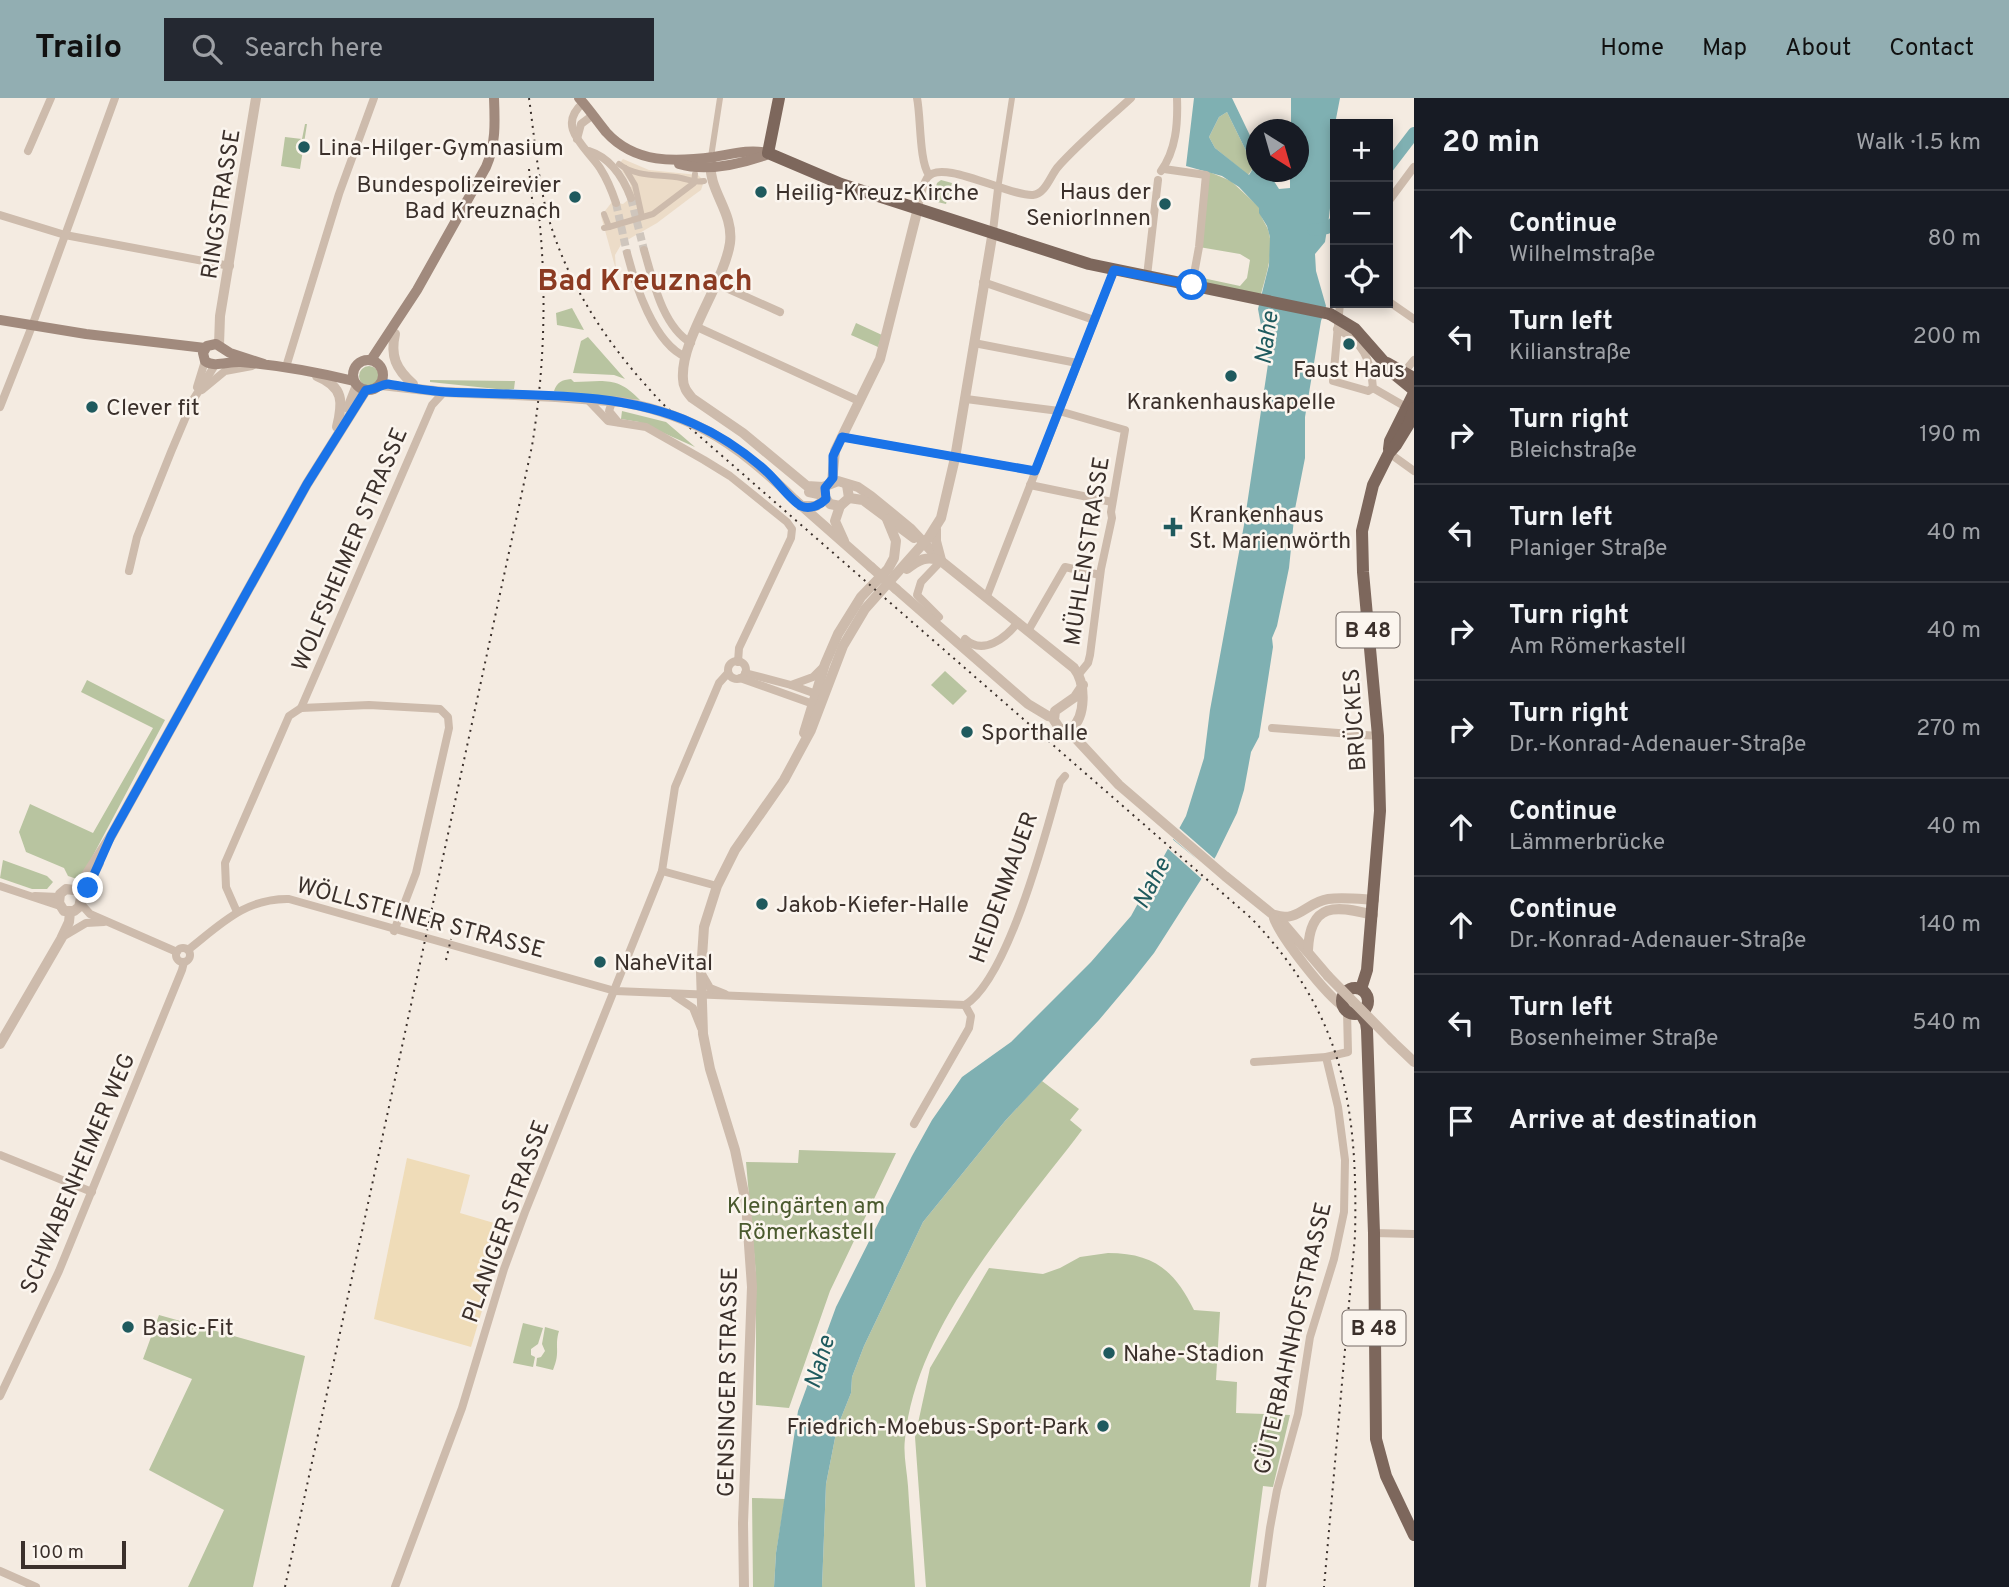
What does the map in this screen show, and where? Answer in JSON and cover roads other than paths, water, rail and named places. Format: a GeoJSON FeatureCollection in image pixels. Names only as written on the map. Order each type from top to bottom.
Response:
{"type":"FeatureCollection","features":[{"type":"Feature","properties":{"kind":"main road"},"geometry":{"type":"LineString","coordinates":[[0,320],[151,343],[264,364],[345,372],[358,382],[376,388],[379,372],[401,316],[492,153],[495,135],[494,98]]}},
{"type":"Feature","properties":{"kind":"main road"},"geometry":{"type":"LineString","coordinates":[[768,156],[779,98]]}},
{"type":"Feature","properties":{"kind":"main road"},"geometry":{"type":"LineString","coordinates":[[581,100],[608,134],[625,148],[647,158],[691,167],[751,151],[841,184],[993,231],[1065,257],[1114,270],[1335,316],[1358,331],[1401,370],[1414,392]]}},
{"type":"Feature","properties":{"kind":"main road"},"geometry":{"type":"LineString","coordinates":[[379,372],[401,316]]}},
{"type":"Feature","properties":{"kind":"main road"},"geometry":{"type":"LineString","coordinates":[[358,382],[359,363],[379,372]]}},
{"type":"Feature","properties":{"kind":"main road","name":"BRÜCKES"},"geometry":{"type":"LineString","coordinates":[[1361,989],[1367,970],[1373,915],[1380,811],[1378,736],[1363,572],[1362,531],[1373,485],[1411,414],[1414,392]]}},
{"type":"Feature","properties":{"kind":"main road"},"geometry":{"type":"LineString","coordinates":[[1353,988],[1361,989],[1367,995],[1368,1003],[1351,1010],[1342,999],[1345,992],[1353,988]]}},
{"type":"Feature","properties":{"kind":"main road","name":"B 48"},"geometry":{"type":"LineString","coordinates":[[1351,1010],[1367,1030],[1374,1233],[1376,1439],[1386,1476],[1414,1535]]}},
{"type":"Feature","properties":{"kind":"street"},"geometry":{"type":"LineString","coordinates":[[28,151],[51,98]]}},
{"type":"Feature","properties":{"kind":"street"},"geometry":{"type":"LineString","coordinates":[[0,407],[115,98]]}},
{"type":"Feature","properties":{"kind":"street","name":"RINGSTRASSE"},"geometry":{"type":"LineString","coordinates":[[128,571],[137,537],[213,354],[230,267],[256,98]]}},
{"type":"Feature","properties":{"kind":"street"},"geometry":{"type":"LineString","coordinates":[[720,98],[711,180],[729,221],[728,251],[686,357],[682,380],[692,398],[743,433],[785,469],[801,487],[827,491]]}},
{"type":"Feature","properties":{"kind":"street"},"geometry":{"type":"LineString","coordinates":[[839,506],[833,506],[827,491],[833,456],[880,359],[918,208],[929,175],[923,161],[917,98]]}},
{"type":"Feature","properties":{"kind":"street"},"geometry":{"type":"LineString","coordinates":[[941,561],[936,529],[945,506],[956,458],[1012,98]]}},
{"type":"Feature","properties":{"kind":"street"},"geometry":{"type":"LineString","coordinates":[[929,175],[943,171],[987,182],[998,189],[1031,195],[1038,193],[1059,166],[1130,98]]}},
{"type":"Feature","properties":{"kind":"street"},"geometry":{"type":"LineString","coordinates":[[1147,276],[1161,173],[1172,149],[1177,126],[1177,98]]}},
{"type":"Feature","properties":{"kind":"street"},"geometry":{"type":"LineString","coordinates":[[286,367],[339,194],[374,100]]}},
{"type":"Feature","properties":{"kind":"street"},"geometry":{"type":"LineString","coordinates":[[581,100],[572,121],[573,131],[599,165],[616,203]]}},
{"type":"Feature","properties":{"kind":"street"},"geometry":{"type":"LineString","coordinates":[[577,139],[581,124],[593,115]]}},
{"type":"Feature","properties":{"kind":"street"},"geometry":{"type":"LineString","coordinates":[[586,150],[606,159],[620,174],[631,198]]}},
{"type":"Feature","properties":{"kind":"street"},"geometry":{"type":"LineString","coordinates":[[599,165],[601,160],[606,159]]}},
{"type":"Feature","properties":{"kind":"street"},"geometry":{"type":"LineString","coordinates":[[638,228],[635,185],[622,166],[655,176],[682,178],[694,183]]}},
{"type":"Feature","properties":{"kind":"street"},"geometry":{"type":"LineString","coordinates":[[1393,195],[1414,167]]}},
{"type":"Feature","properties":{"kind":"street"},"geometry":{"type":"LineString","coordinates":[[1161,173],[1206,175],[1199,247],[1192,285]]}},
{"type":"Feature","properties":{"kind":"street"},"geometry":{"type":"LineString","coordinates":[[694,183],[695,174]]}},
{"type":"Feature","properties":{"kind":"street"},"geometry":{"type":"LineString","coordinates":[[604,214],[607,228],[653,214],[694,183],[704,181]]}},
{"type":"Feature","properties":{"kind":"street"},"geometry":{"type":"LineString","coordinates":[[0,215],[65,235],[230,267]]}},
{"type":"Feature","properties":{"kind":"street"},"geometry":{"type":"LineString","coordinates":[[644,250],[656,290],[669,318],[679,333],[691,343]]}},
{"type":"Feature","properties":{"kind":"street"},"geometry":{"type":"LineString","coordinates":[[627,253],[635,281],[657,327],[668,343],[686,357]]}},
{"type":"Feature","properties":{"kind":"street"},"geometry":{"type":"LineString","coordinates":[[986,596],[1114,270]]}},
{"type":"Feature","properties":{"kind":"street"},"geometry":{"type":"LineString","coordinates":[[984,282],[1094,320]]}},
{"type":"Feature","properties":{"kind":"street"},"geometry":{"type":"LineString","coordinates":[[715,283],[780,312]]}},
{"type":"Feature","properties":{"kind":"street"},"geometry":{"type":"LineString","coordinates":[[1393,304],[1414,319]]}},
{"type":"Feature","properties":{"kind":"street"},"geometry":{"type":"LineString","coordinates":[[1339,308],[1333,381],[1368,391],[1373,388]]}},
{"type":"Feature","properties":{"kind":"street"},"geometry":{"type":"LineString","coordinates":[[657,327],[666,326],[669,318]]}},
{"type":"Feature","properties":{"kind":"street"},"geometry":{"type":"LineString","coordinates":[[697,327],[859,401]]}},
{"type":"Feature","properties":{"kind":"street"},"geometry":{"type":"LineString","coordinates":[[1337,329],[1357,341],[1372,376],[1373,388]]}},
{"type":"Feature","properties":{"kind":"street"},"geometry":{"type":"LineString","coordinates":[[395,334],[392,347],[394,361],[402,374],[413,384]]}},
{"type":"Feature","properties":{"kind":"street"},"geometry":{"type":"LineString","coordinates":[[974,343],[1077,363]]}},
{"type":"Feature","properties":{"kind":"street"},"geometry":{"type":"LineString","coordinates":[[1401,370],[1414,360]]}},
{"type":"Feature","properties":{"kind":"street"},"geometry":{"type":"LineString","coordinates":[[193,400],[225,371],[264,364]]}},
{"type":"Feature","properties":{"kind":"street"},"geometry":{"type":"LineString","coordinates":[[300,369],[329,381],[338,390],[341,401],[337,427]]}},
{"type":"Feature","properties":{"kind":"street"},"geometry":{"type":"LineString","coordinates":[[379,372],[413,384],[477,392],[619,402],[667,413],[709,431],[747,455],[891,586],[1028,704],[1059,711],[1073,707],[1074,723],[1101,766],[1119,785],[1214,868],[1273,915],[1308,950],[1328,976],[1414,1062]]}},
{"type":"Feature","properties":{"kind":"street"},"geometry":{"type":"LineString","coordinates":[[379,372],[429,390],[477,392]]}},
{"type":"Feature","properties":{"kind":"street"},"geometry":{"type":"LineString","coordinates":[[331,443],[358,382]]}},
{"type":"Feature","properties":{"kind":"street"},"geometry":{"type":"LineString","coordinates":[[41,970],[81,883],[111,836],[331,443],[358,382]]}},
{"type":"Feature","properties":{"kind":"street"},"geometry":{"type":"LineString","coordinates":[[1373,388],[1411,414]]}},
{"type":"Feature","properties":{"kind":"street"},"geometry":{"type":"LineString","coordinates":[[429,390],[432,405]]}},
{"type":"Feature","properties":{"kind":"street","name":"WOLFSHEIMER STRASSE"},"geometry":{"type":"LineString","coordinates":[[237,912],[226,887],[225,863],[289,716],[301,708],[432,405],[444,392]]}},
{"type":"Feature","properties":{"kind":"street"},"geometry":{"type":"LineString","coordinates":[[586,398],[608,421],[618,422]]}},
{"type":"Feature","properties":{"kind":"street"},"geometry":{"type":"LineString","coordinates":[[966,399],[1059,411]]}},
{"type":"Feature","properties":{"kind":"street"},"geometry":{"type":"LineString","coordinates":[[618,422],[609,411],[611,405],[619,402]]}},
{"type":"Feature","properties":{"kind":"street","name":"MÜHLENSTRASSE"},"geometry":{"type":"LineString","coordinates":[[1059,411],[1125,430],[1088,663],[1081,679]]}},
{"type":"Feature","properties":{"kind":"street","name":"PLANIGER STRASSE"},"geometry":{"type":"LineString","coordinates":[[395,1587],[462,1408],[504,1269],[521,1223],[662,872],[675,787],[719,683],[728,673],[730,665],[738,662],[739,648],[791,538],[792,529],[787,522],[730,476],[646,427],[618,422]]}},
{"type":"Feature","properties":{"kind":"street"},"geometry":{"type":"LineString","coordinates":[[842,437],[1035,471]]}},
{"type":"Feature","properties":{"kind":"street"},"geometry":{"type":"LineString","coordinates":[[1389,453],[1414,471]]}},
{"type":"Feature","properties":{"kind":"street"},"geometry":{"type":"LineString","coordinates":[[798,503],[816,506],[827,491],[841,481],[858,487],[910,528],[941,561],[1018,622],[1081,679]]}},
{"type":"Feature","properties":{"kind":"street"},"geometry":{"type":"LineString","coordinates":[[847,485],[849,498],[839,506],[835,523],[848,547]]}},
{"type":"Feature","properties":{"kind":"street"},"geometry":{"type":"LineString","coordinates":[[1030,485],[1112,502]]}},
{"type":"Feature","properties":{"kind":"street"},"geometry":{"type":"LineString","coordinates":[[849,498],[863,500],[923,544]]}},
{"type":"Feature","properties":{"kind":"street","name":"GENSINGER STRASSE"},"geometry":{"type":"LineString","coordinates":[[818,700],[825,664],[849,615],[868,589],[888,569],[894,558],[896,541],[887,519]]}},
{"type":"Feature","properties":{"kind":"street","name":"GENSINGER STRASSE"},"geometry":{"type":"LineString","coordinates":[[744,1587],[743,1523],[751,1275],[746,1203],[735,1150],[710,1069],[703,1034],[701,972],[704,927],[717,886],[735,850],[784,780],[801,747],[818,700],[843,646],[865,608],[891,586],[936,529]]}},
{"type":"Feature","properties":{"kind":"street"},"geometry":{"type":"LineString","coordinates":[[891,586],[922,559],[934,558],[941,561]]}},
{"type":"Feature","properties":{"kind":"street"},"geometry":{"type":"LineString","coordinates":[[939,617],[917,595],[921,582],[941,561]]}},
{"type":"Feature","properties":{"kind":"street"},"geometry":{"type":"LineString","coordinates":[[1028,631],[1065,567],[1100,575]]}},
{"type":"Feature","properties":{"kind":"street"},"geometry":{"type":"LineString","coordinates":[[965,639],[971,645],[985,646],[997,642],[1018,622]]}},
{"type":"Feature","properties":{"kind":"street"},"geometry":{"type":"LineString","coordinates":[[738,662],[744,666],[742,676]]}},
{"type":"Feature","properties":{"kind":"street"},"geometry":{"type":"LineString","coordinates":[[791,685],[813,677],[825,664]]}},
{"type":"Feature","properties":{"kind":"street"},"geometry":{"type":"LineString","coordinates":[[728,673],[734,679],[742,676],[791,685],[818,700]]}},
{"type":"Feature","properties":{"kind":"street"},"geometry":{"type":"LineString","coordinates":[[742,676],[818,700]]}},
{"type":"Feature","properties":{"kind":"street"},"geometry":{"type":"LineString","coordinates":[[1074,723],[1058,727],[1059,711],[1075,697],[1081,679]]}},
{"type":"Feature","properties":{"kind":"street"},"geometry":{"type":"LineString","coordinates":[[1074,723],[1081,679]]}},
{"type":"Feature","properties":{"kind":"street"},"geometry":{"type":"LineString","coordinates":[[301,708],[369,705],[440,709],[448,717],[449,728],[416,873],[394,931]]}},
{"type":"Feature","properties":{"kind":"street"},"geometry":{"type":"LineString","coordinates":[[1272,728],[1378,736]]}},
{"type":"Feature","properties":{"kind":"street","name":"HEIDENMAUER"},"geometry":{"type":"LineString","coordinates":[[965,1005],[973,1000],[986,984],[1007,945],[1045,837],[1060,782],[1065,776]]}},
{"type":"Feature","properties":{"kind":"street"},"geometry":{"type":"LineString","coordinates":[[0,1044],[61,939],[69,922],[70,904],[93,879],[111,836]]}},
{"type":"Feature","properties":{"kind":"street"},"geometry":{"type":"LineString","coordinates":[[662,872],[717,886]]}},
{"type":"Feature","properties":{"kind":"street"},"geometry":{"type":"LineString","coordinates":[[0,886],[22,894],[70,904],[177,952]]}},
{"type":"Feature","properties":{"kind":"street","name":"WÖLLSTEINER STRASSE"},"geometry":{"type":"LineString","coordinates":[[188,950],[237,912],[254,903],[271,899],[289,900],[615,991]]}},
{"type":"Feature","properties":{"kind":"street"},"geometry":{"type":"LineString","coordinates":[[1273,915],[1293,917],[1315,903],[1328,899],[1374,900]]}},
{"type":"Feature","properties":{"kind":"street"},"geometry":{"type":"LineString","coordinates":[[70,904],[96,922]]}},
{"type":"Feature","properties":{"kind":"street"},"geometry":{"type":"LineString","coordinates":[[1308,950],[1313,925],[1326,912],[1341,908],[1373,915]]}},
{"type":"Feature","properties":{"kind":"street"},"geometry":{"type":"LineString","coordinates":[[1255,1062],[1326,1057],[1348,1052],[1351,1010],[1322,987],[1280,931],[1273,915]]}},
{"type":"Feature","properties":{"kind":"street"},"geometry":{"type":"LineString","coordinates":[[61,939],[74,928],[106,922]]}},
{"type":"Feature","properties":{"kind":"street"},"geometry":{"type":"LineString","coordinates":[[188,950],[190,957],[184,962],[177,958],[177,952],[188,950]]}},
{"type":"Feature","properties":{"kind":"street","name":"SCHWABENHEIMER WEG"},"geometry":{"type":"LineString","coordinates":[[0,1396],[59,1271],[184,962]]}},
{"type":"Feature","properties":{"kind":"street"},"geometry":{"type":"LineString","coordinates":[[625,964],[624,983],[634,993]]}},
{"type":"Feature","properties":{"kind":"street"},"geometry":{"type":"LineString","coordinates":[[701,972],[709,988],[731,997]]}},
{"type":"Feature","properties":{"kind":"street"},"geometry":{"type":"LineString","coordinates":[[615,991],[965,1005],[971,1016],[969,1028],[915,1124]]}},
{"type":"Feature","properties":{"kind":"street"},"geometry":{"type":"LineString","coordinates":[[673,995],[692,1008],[703,1034]]}},
{"type":"Feature","properties":{"kind":"street","name":"GÜTERBAHNHOFSTRASSE"},"geometry":{"type":"LineString","coordinates":[[1262,1587],[1272,1515],[1298,1414],[1311,1337],[1334,1259],[1344,1212],[1345,1160],[1338,1107],[1326,1057]]}},
{"type":"Feature","properties":{"kind":"street"},"geometry":{"type":"LineString","coordinates":[[0,1155],[92,1192]]}},
{"type":"Feature","properties":{"kind":"street"},"geometry":{"type":"LineString","coordinates":[[1374,1233],[1414,1234]]}},
{"type":"Feature","properties":{"kind":"street"},"geometry":{"type":"LineString","coordinates":[[0,1571],[36,1587]]}},
{"type":"Feature","properties":{"kind":"water","name":"Nahe"},"geometry":{"type":"Polygon","coordinates":[[[1194,98],[1232,98],[1246,127],[1246,151],[1227,112],[1219,117],[1209,137],[1215,148],[1246,173],[1246,182],[1274,182],[1279,189],[1290,188],[1290,182],[1309,182],[1309,119],[1291,119],[1291,98],[1340,98],[1336,119],[1330,119],[1330,208],[1325,242],[1315,254],[1316,271],[1326,306],[1321,321],[1305,417],[1305,458],[1295,509],[1289,568],[1272,638],[1273,647],[1259,737],[1251,752],[1237,813],[1216,856],[1154,953],[1099,1020],[1005,1121],[923,1222],[864,1346],[852,1377],[851,1393],[837,1428],[826,1484],[822,1587],[774,1587],[776,1553],[798,1411],[836,1307],[912,1156],[932,1120],[962,1077],[1011,1042],[1091,962],[1131,916],[1186,816],[1204,758],[1210,710],[1244,525],[1268,364],[1258,309],[1269,265],[1270,237],[1259,208],[1239,187],[1222,176],[1186,166],[1194,98]]]}},
{"type":"Feature","properties":{"kind":"waterway"},"geometry":{"type":"LineString","coordinates":[[1393,160],[1414,133]]}},
{"type":"Feature","properties":{"kind":"waterway"},"geometry":{"type":"LineString","coordinates":[[1313,230],[1330,226]]}},
{"type":"Feature","properties":{"kind":"tunnel"},"geometry":{"type":"LineString","coordinates":[[631,198],[644,250]]}},
{"type":"Feature","properties":{"kind":"tunnel"},"geometry":{"type":"LineString","coordinates":[[616,203],[627,253]]}},
{"type":"Feature","properties":{"kind":"railway"},"geometry":{"type":"LineString","coordinates":[[529,98],[545,205],[564,262],[592,314],[645,384],[665,406],[1251,918],[1282,954],[1307,990],[1326,1027],[1339,1065],[1348,1104],[1355,1189],[1355,1236],[1324,1587]]}},
{"type":"Feature","properties":{"kind":"railway"},"geometry":{"type":"LineString","coordinates":[[529,169],[534,218]]}},
{"type":"Feature","properties":{"kind":"railway"},"geometry":{"type":"LineString","coordinates":[[285,1587],[532,446],[540,386],[543,326],[543,266],[538,206]]}},
{"type":"Feature","properties":{"kind":"railway"},"geometry":{"type":"LineString","coordinates":[[446,960],[451,939]]}},
{"type":"Feature","properties":{"kind":"place","name":"Lina-Hilger-Gymnasium"},"geometry":{"type":"Point","coordinates":[304,147]}},
{"type":"Feature","properties":{"kind":"place","name":"Heilig-Kreuz-Kirche"},"geometry":{"type":"Point","coordinates":[761,192]}},
{"type":"Feature","properties":{"kind":"place","name":"Bundespolizeirevier Bad Kreuznach"},"geometry":{"type":"Point","coordinates":[575,197]}},
{"type":"Feature","properties":{"kind":"place","name":"Haus der SeniorInnen"},"geometry":{"type":"Point","coordinates":[1165,204]}},
{"type":"Feature","properties":{"kind":"place","name":"Faust Haus"},"geometry":{"type":"Point","coordinates":[1349,344]}},
{"type":"Feature","properties":{"kind":"place","name":"Krankenhauskapelle"},"geometry":{"type":"Point","coordinates":[1231,376]}},
{"type":"Feature","properties":{"kind":"place","name":"Clever fit"},"geometry":{"type":"Point","coordinates":[92,407]}},
{"type":"Feature","properties":{"kind":"place","name":"Krankenhaus St. Marienwörth"},"geometry":{"type":"Point","coordinates":[1173,527]}},
{"type":"Feature","properties":{"kind":"place","name":"Sporthalle"},"geometry":{"type":"Point","coordinates":[967,732]}},
{"type":"Feature","properties":{"kind":"place","name":"Jakob-Kiefer-Halle"},"geometry":{"type":"Point","coordinates":[762,904]}},
{"type":"Feature","properties":{"kind":"place","name":"NaheVital"},"geometry":{"type":"Point","coordinates":[600,962]}},
{"type":"Feature","properties":{"kind":"place","name":"Basic-Fit"},"geometry":{"type":"Point","coordinates":[128,1327]}},
{"type":"Feature","properties":{"kind":"place","name":"Nahe-Stadion"},"geometry":{"type":"Point","coordinates":[1109,1353]}},
{"type":"Feature","properties":{"kind":"place","name":"Friedrich-Moebus-Sport-Park"},"geometry":{"type":"Point","coordinates":[1103,1426]}},
{"type":"Feature","properties":{"kind":"district","name":"Bad Kreuznach"},"geometry":{"type":"Point","coordinates":[645,280]}},
{"type":"Feature","properties":{"kind":"park label","name":"Kleingärten am Römerkastell"},"geometry":{"type":"Point","coordinates":[806,1218]}}]}
